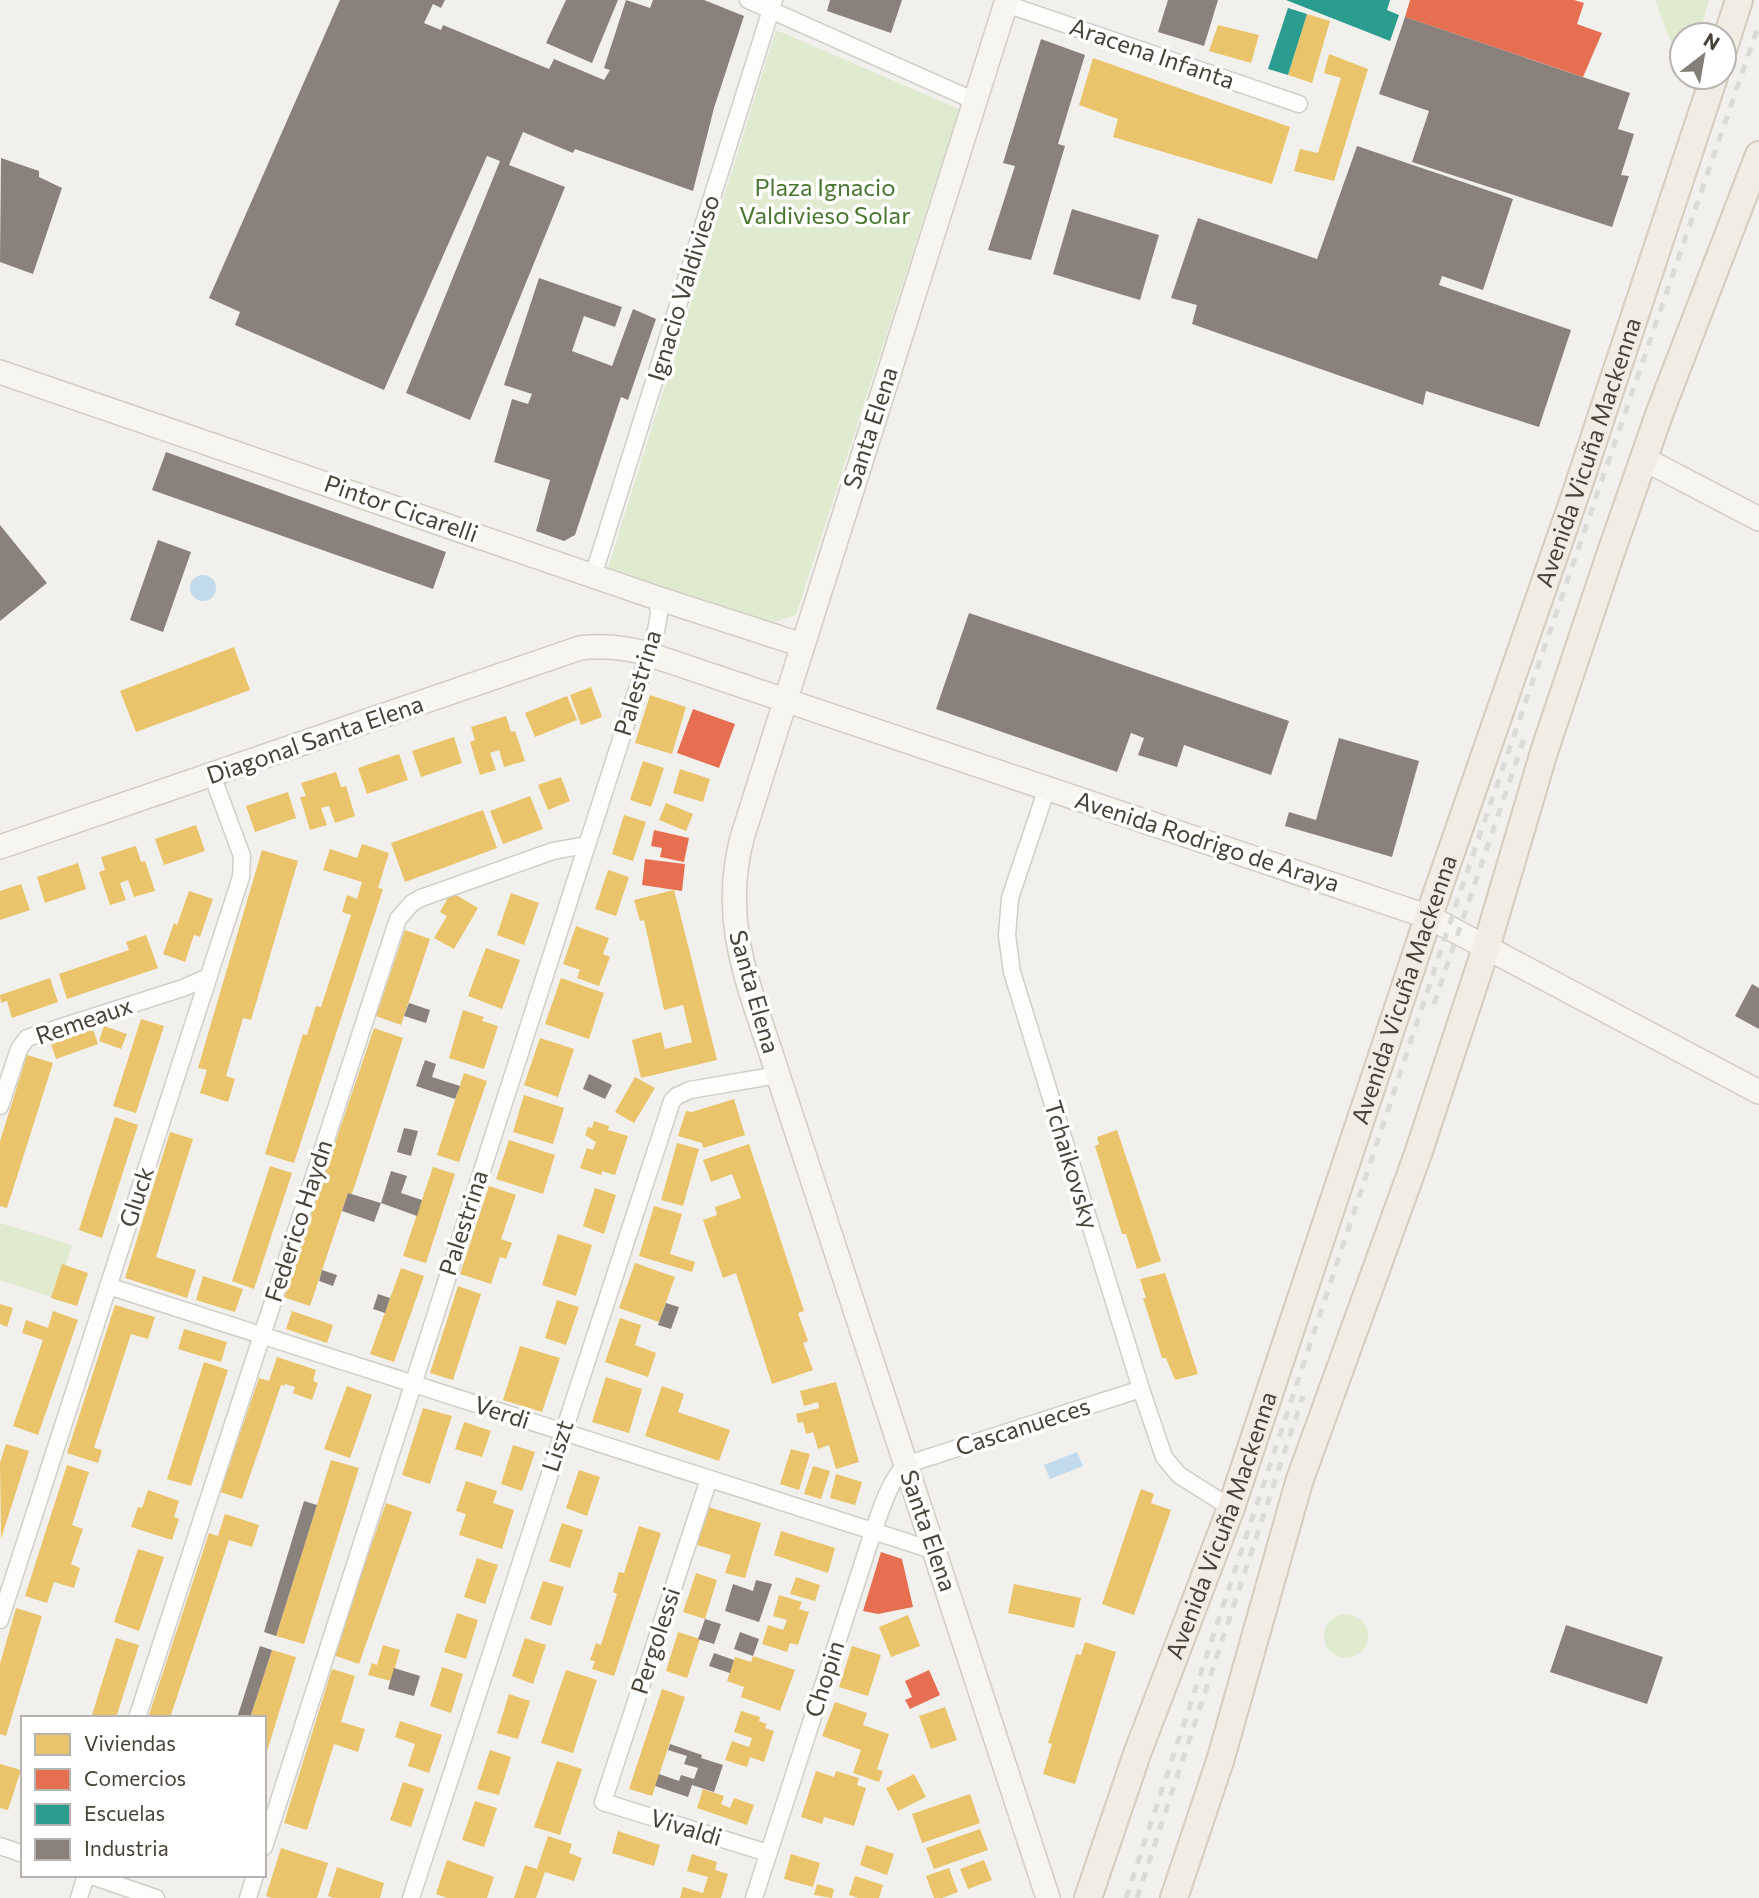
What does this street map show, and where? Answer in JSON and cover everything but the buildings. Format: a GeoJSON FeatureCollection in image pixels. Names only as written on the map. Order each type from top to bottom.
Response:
{"type":"FeatureCollection","features":[{"type":"Feature","properties":{"kind":"main road"},"geometry":{"type":"LineString","coordinates":[[1732,21],[1739,0]]}},
{"type":"Feature","properties":{"kind":"main road","name":"Santa Elena"},"geometry":{"type":"LineString","coordinates":[[1006,2],[784,701],[740,846],[733,899],[739,951],[778,1075],[1048,1898]]}},
{"type":"Feature","properties":{"kind":"main road","name":"Avenida Vicuña Mackenna"},"geometry":{"type":"LineString","coordinates":[[1088,1898],[1137,1754],[1231,1507],[1429,917],[1577,490],[1709,91]]}},
{"type":"Feature","properties":{"kind":"main road"},"geometry":{"type":"LineString","coordinates":[[1174,1898],[1221,1758],[1299,1482],[1405,1191],[1486,948],[1544,752],[1644,459],[1759,155]]}},
{"type":"Feature","properties":{"kind":"main road","name":"Pintor Cicarelli"},"geometry":{"type":"LineString","coordinates":[[0,372],[657,598],[802,645]]}},
{"type":"Feature","properties":{"kind":"main road"},"geometry":{"type":"LineString","coordinates":[[1644,459],[1759,519]]}},
{"type":"Feature","properties":{"kind":"main road","name":"Diagonal Santa Elena"},"geometry":{"type":"LineString","coordinates":[[0,847],[580,648],[609,646],[640,652]]}},
{"type":"Feature","properties":{"kind":"main road","name":"Avenida Rodrigo de Araya"},"geometry":{"type":"LineString","coordinates":[[640,652],[1429,917],[1759,1092]]}},
{"type":"Feature","properties":{"kind":"street"},"geometry":{"type":"LineString","coordinates":[[748,0],[772,5],[975,101]]}},
{"type":"Feature","properties":{"kind":"street","name":"Aracena Infanta"},"geometry":{"type":"LineString","coordinates":[[1006,2],[1299,104]]}},
{"type":"Feature","properties":{"kind":"street","name":"Ignacio Valdivieso"},"geometry":{"type":"LineString","coordinates":[[593,576],[772,5]]}},
{"type":"Feature","properties":{"kind":"street","name":"Palestrina"},"geometry":{"type":"LineString","coordinates":[[266,1841],[586,845],[640,652],[659,614],[657,598]]}},
{"type":"Feature","properties":{"kind":"street","name":"Gluck"},"geometry":{"type":"LineString","coordinates":[[0,1620],[241,877],[243,864],[239,849],[212,775]]}},
{"type":"Feature","properties":{"kind":"street","name":"Tchaikovsky"},"geometry":{"type":"LineString","coordinates":[[1047,788],[1010,898],[1007,935],[1012,972],[1164,1457],[1179,1475],[1231,1507]]}},
{"type":"Feature","properties":{"kind":"street","name":"Federico Haydn"},"geometry":{"type":"LineString","coordinates":[[138,1716],[398,919],[412,903],[421,898],[553,851],[586,845]]}},
{"type":"Feature","properties":{"kind":"street","name":"Remeaux"},"geometry":{"type":"LineString","coordinates":[[0,1106],[19,1049],[27,1038],[183,988],[208,977]]}},
{"type":"Feature","properties":{"kind":"street","name":"Liszt"},"geometry":{"type":"LineString","coordinates":[[411,1898],[672,1101],[690,1090],[778,1075]]}},
{"type":"Feature","properties":{"kind":"street","name":"Verdi"},"geometry":{"type":"LineString","coordinates":[[108,1286],[935,1551]]}},
{"type":"Feature","properties":{"kind":"street","name":"Cascanueces"},"geometry":{"type":"LineString","coordinates":[[905,1465],[1141,1389]]}},
{"type":"Feature","properties":{"kind":"street","name":"Chopin"},"geometry":{"type":"LineString","coordinates":[[754,1898],[873,1532],[890,1484],[905,1465]]}},
{"type":"Feature","properties":{"kind":"street","name":"Pergolessi"},"geometry":{"type":"LineString","coordinates":[[603,1802],[709,1479]]}},
{"type":"Feature","properties":{"kind":"street","name":"Vivaldi"},"geometry":{"type":"LineString","coordinates":[[603,1802],[768,1853]]}},
{"type":"Feature","properties":{"kind":"street"},"geometry":{"type":"LineString","coordinates":[[0,1846],[21,1853]]}},
{"type":"Feature","properties":{"kind":"street"},"geometry":{"type":"LineString","coordinates":[[79,1898],[87,1877]]}},
{"type":"Feature","properties":{"kind":"street"},"geometry":{"type":"LineString","coordinates":[[94,1877],[156,1898]]}},
{"type":"Feature","properties":{"kind":"street"},"geometry":{"type":"LineString","coordinates":[[248,1898],[254,1877]]}},
{"type":"Feature","properties":{"kind":"green space"},"geometry":{"type":"Polygon","coordinates":[[[1655,0],[1709,0],[1703,21],[1668,21],[1668,34],[1655,0]]]}},
{"type":"Feature","properties":{"kind":"green space","name":"Plaza Ignacio Valdivieso Solar"},"geometry":{"type":"Polygon","coordinates":[[[776,30],[959,109],[796,615],[771,623],[608,568],[776,30]]]}},
{"type":"Feature","properties":{"kind":"green space"},"geometry":{"type":"Polygon","coordinates":[[[0,1223],[72,1245],[55,1298],[0,1280],[0,1223]]]}},
{"type":"Feature","properties":{"kind":"green space"},"geometry":{"type":"Polygon","coordinates":[[[1346,1614],[1355,1615],[1362,1620],[1367,1627],[1367,1645],[1362,1652],[1355,1657],[1346,1658],[1337,1657],[1330,1652],[1325,1645],[1324,1636],[1325,1627],[1330,1620],[1337,1615],[1346,1614]]]}},
{"type":"Feature","properties":{"kind":"water"},"geometry":{"type":"Polygon","coordinates":[[[203,575],[212,579],[216,588],[212,597],[203,601],[194,597],[190,588],[194,579],[203,575]]]}},
{"type":"Feature","properties":{"kind":"water"},"geometry":{"type":"Polygon","coordinates":[[[1077,1452],[1083,1466],[1050,1479],[1044,1465],[1077,1452]]]}},
{"type":"Feature","properties":{"kind":"railway"},"geometry":{"type":"LineString","coordinates":[[1126,1898],[1466,875],[1759,24]]}},
{"type":"Feature","properties":{"kind":"railway"},"geometry":{"type":"LineString","coordinates":[[1434,1004],[1524,739]]}},
{"type":"Feature","properties":{"kind":"railway"},"geometry":{"type":"LineString","coordinates":[[1137,1898],[1303,1396]]}}]}
